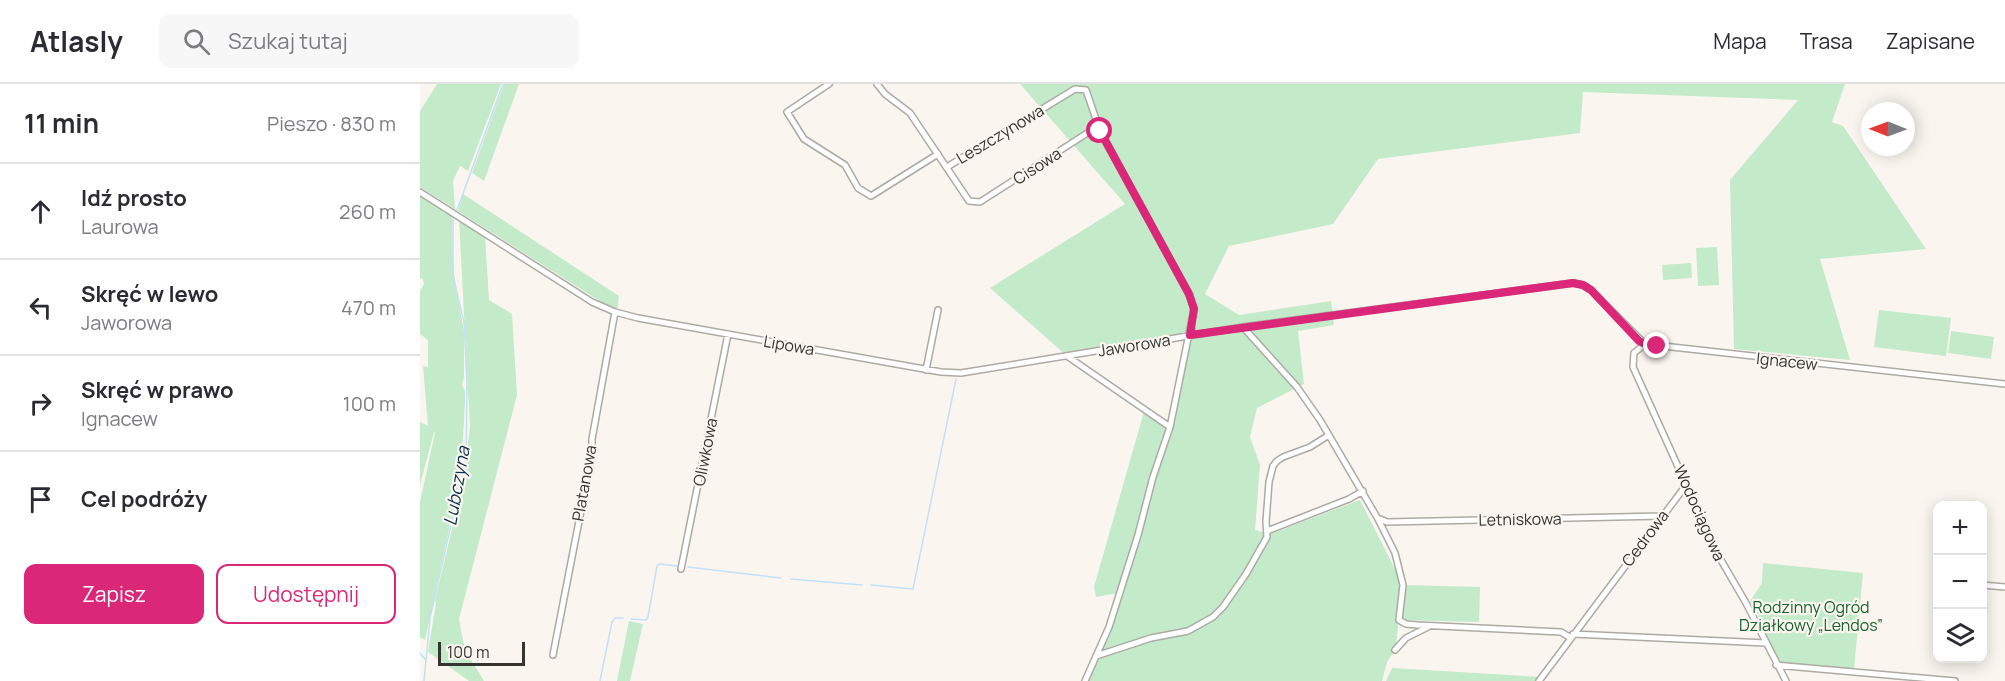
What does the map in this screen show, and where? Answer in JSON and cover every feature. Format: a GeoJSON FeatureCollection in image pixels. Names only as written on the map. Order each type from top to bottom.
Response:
{"type":"FeatureCollection","features":[{"type":"Feature","properties":{"kind":"street"},"geometry":{"type":"LineString","coordinates":[[829,84],[787,112],[804,139],[845,165],[858,188],[871,196],[938,154]]}},
{"type":"Feature","properties":{"kind":"street"},"geometry":{"type":"LineString","coordinates":[[877,84],[885,94],[910,113],[947,167]]}},
{"type":"Feature","properties":{"kind":"street","name":"Leszczynowa"},"geometry":{"type":"LineString","coordinates":[[947,167],[1075,89],[1086,90],[1100,131]]}},
{"type":"Feature","properties":{"kind":"street","name":"Cisowa"},"geometry":{"type":"LineString","coordinates":[[947,167],[969,201],[980,202],[1092,130],[1100,131]]}},
{"type":"Feature","properties":{"kind":"street"},"geometry":{"type":"LineString","coordinates":[[1085,681],[1109,627],[1170,427],[1194,309],[1189,294],[1100,131]]}},
{"type":"Feature","properties":{"kind":"street","name":"Lipowa"},"geometry":{"type":"LineString","coordinates":[[420,192],[584,297],[615,312],[638,318],[926,370],[961,373],[1067,356]]}},
{"type":"Feature","properties":{"kind":"street","name":"Jaworowa"},"geometry":{"type":"LineString","coordinates":[[1067,356],[1243,327],[1573,283],[1591,290],[1645,344]]}},
{"type":"Feature","properties":{"kind":"street"},"geometry":{"type":"LineString","coordinates":[[926,370],[938,310]]}},
{"type":"Feature","properties":{"kind":"street","name":"Platanowa"},"geometry":{"type":"LineString","coordinates":[[553,655],[592,454],[592,439],[615,312]]}},
{"type":"Feature","properties":{"kind":"street"},"geometry":{"type":"LineString","coordinates":[[1243,327],[1297,387],[1329,435],[1378,519],[1395,553],[1403,585],[1399,620],[1406,624],[1548,631],[1572,636],[1766,643]]}},
{"type":"Feature","properties":{"kind":"street","name":"Oliwkowa"},"geometry":{"type":"LineString","coordinates":[[681,569],[728,334]]}},
{"type":"Feature","properties":{"kind":"street","name":"Ignacew"},"geometry":{"type":"LineString","coordinates":[[1645,344],[2005,384]]}},
{"type":"Feature","properties":{"kind":"street","name":"Wodociągowa"},"geometry":{"type":"LineString","coordinates":[[1645,344],[1634,353],[1633,367],[1718,555],[1786,681]]}},
{"type":"Feature","properties":{"kind":"street"},"geometry":{"type":"LineString","coordinates":[[1067,356],[1170,427]]}},
{"type":"Feature","properties":{"kind":"street"},"geometry":{"type":"LineString","coordinates":[[1096,657],[1151,638],[1188,631],[1213,617],[1223,607],[1246,574],[1267,537],[1269,482],[1273,466],[1277,460],[1311,447],[1329,435]]}},
{"type":"Feature","properties":{"kind":"street","name":"Cedrowa"},"geometry":{"type":"LineString","coordinates":[[1539,681],[1687,484]]}},
{"type":"Feature","properties":{"kind":"street"},"geometry":{"type":"LineString","coordinates":[[1267,531],[1349,499],[1363,491]]}},
{"type":"Feature","properties":{"kind":"street","name":"Letniskowa"},"geometry":{"type":"LineString","coordinates":[[1378,519],[1387,522],[1662,516]]}},
{"type":"Feature","properties":{"kind":"street"},"geometry":{"type":"LineString","coordinates":[[1987,585],[2005,587]]}},
{"type":"Feature","properties":{"kind":"street"},"geometry":{"type":"LineString","coordinates":[[1395,650],[1410,636],[1432,626]]}},
{"type":"Feature","properties":{"kind":"street"},"geometry":{"type":"LineString","coordinates":[[1776,665],[1955,681]]}},
{"type":"Feature","properties":{"kind":"green space"},"geometry":{"type":"Polygon","coordinates":[[[437,84],[501,84],[468,171],[460,166],[453,181],[455,209],[420,187],[420,111],[437,84]]]}},
{"type":"Feature","properties":{"kind":"green space"},"geometry":{"type":"Polygon","coordinates":[[[504,84],[519,84],[484,181],[472,173],[504,84]]]}},
{"type":"Feature","properties":{"kind":"green space"},"geometry":{"type":"Polygon","coordinates":[[[1020,84],[1845,84],[1832,122],[1843,126],[1861,156],[1863,156],[1926,249],[1820,259],[1850,360],[1734,349],[1730,180],[1798,100],[1583,92],[1580,133],[1378,159],[1333,224],[1229,246],[1205,294],[1239,315],[1331,301],[1334,325],[1298,331],[1304,384],[1257,408],[1250,437],[1260,465],[1255,530],[1270,534],[1360,500],[1403,585],[1480,587],[1479,622],[1399,620],[1395,650],[1387,662],[1382,681],[1086,681],[1119,593],[1096,597],[1094,587],[1145,408],[1170,426],[1189,336],[1067,356],[990,288],[1125,204],[1020,84]]]}},
{"type":"Feature","properties":{"kind":"green space"},"geometry":{"type":"Polygon","coordinates":[[[463,194],[619,296],[617,312],[458,211],[463,194]]]}},
{"type":"Feature","properties":{"kind":"green space"},"geometry":{"type":"Polygon","coordinates":[[[420,196],[452,216],[453,268],[464,332],[462,385],[465,391],[461,474],[425,640],[420,637],[420,502],[435,433],[420,485],[420,422],[428,426],[423,366],[428,367],[428,340],[420,334],[420,291],[424,284],[423,279],[420,278],[420,196]]]}},
{"type":"Feature","properties":{"kind":"green space"},"geometry":{"type":"Polygon","coordinates":[[[459,219],[485,236],[489,300],[512,314],[517,395],[459,619],[465,650],[484,681],[469,681],[428,652],[435,600],[463,483],[470,427],[459,219]]]}},
{"type":"Feature","properties":{"kind":"green space"},"geometry":{"type":"Polygon","coordinates":[[[1717,247],[1719,285],[1698,286],[1696,248],[1717,247]]]}},
{"type":"Feature","properties":{"kind":"green space"},"geometry":{"type":"Polygon","coordinates":[[[1691,263],[1692,278],[1663,280],[1662,265],[1691,263]]]}},
{"type":"Feature","properties":{"kind":"green space"},"geometry":{"type":"Polygon","coordinates":[[[1879,310],[1951,318],[1946,356],[1874,347],[1879,310]]]}},
{"type":"Feature","properties":{"kind":"green space"},"geometry":{"type":"Polygon","coordinates":[[[1951,331],[1994,337],[1991,359],[1948,353],[1951,331]]]}},
{"type":"Feature","properties":{"kind":"green space","name":"Rodzinny Ogród Działkowy „Lendos”"},"geometry":{"type":"Polygon","coordinates":[[[1763,563],[1863,573],[1854,669],[1780,663],[1750,601],[1762,583],[1763,563]]]}},
{"type":"Feature","properties":{"kind":"green space"},"geometry":{"type":"Polygon","coordinates":[[[629,621],[643,624],[630,681],[617,681],[629,621]]]}},
{"type":"Feature","properties":{"kind":"green space"},"geometry":{"type":"Polygon","coordinates":[[[1392,668],[1542,677],[1539,681],[1386,681],[1392,668]]]}},
{"type":"Feature","properties":{"kind":"waterway","name":"Lubczyna"},"geometry":{"type":"LineString","coordinates":[[457,210],[503,84]]}},
{"type":"Feature","properties":{"kind":"waterway","name":"Lubczyna"},"geometry":{"type":"LineString","coordinates":[[424,681],[430,618],[466,459],[467,384],[464,322],[453,277],[453,219]]}},
{"type":"Feature","properties":{"kind":"waterway"},"geometry":{"type":"LineString","coordinates":[[871,585],[913,589],[956,379]]}},
{"type":"Feature","properties":{"kind":"waterway"},"geometry":{"type":"LineString","coordinates":[[631,619],[646,620],[648,617],[657,566],[660,564],[677,566]]}},
{"type":"Feature","properties":{"kind":"waterway"},"geometry":{"type":"LineString","coordinates":[[688,567],[781,578]]}},
{"type":"Feature","properties":{"kind":"waterway"},"geometry":{"type":"LineString","coordinates":[[791,579],[862,585]]}},
{"type":"Feature","properties":{"kind":"waterway"},"geometry":{"type":"LineString","coordinates":[[600,681],[612,622],[615,618],[623,618]]}},
{"type":"Feature","properties":{"kind":"waterway","name":"Lubczyna"},"geometry":{"type":"LineString","coordinates":[[420,653],[425,659]]}},
{"type":"Feature","properties":{"kind":"route"},"geometry":{"type":"LineString","coordinates":[[1100,131],[1158,241],[1189,294],[1194,309],[1190,335],[1573,283],[1591,290],[1639,341],[1657,346]]}}]}
